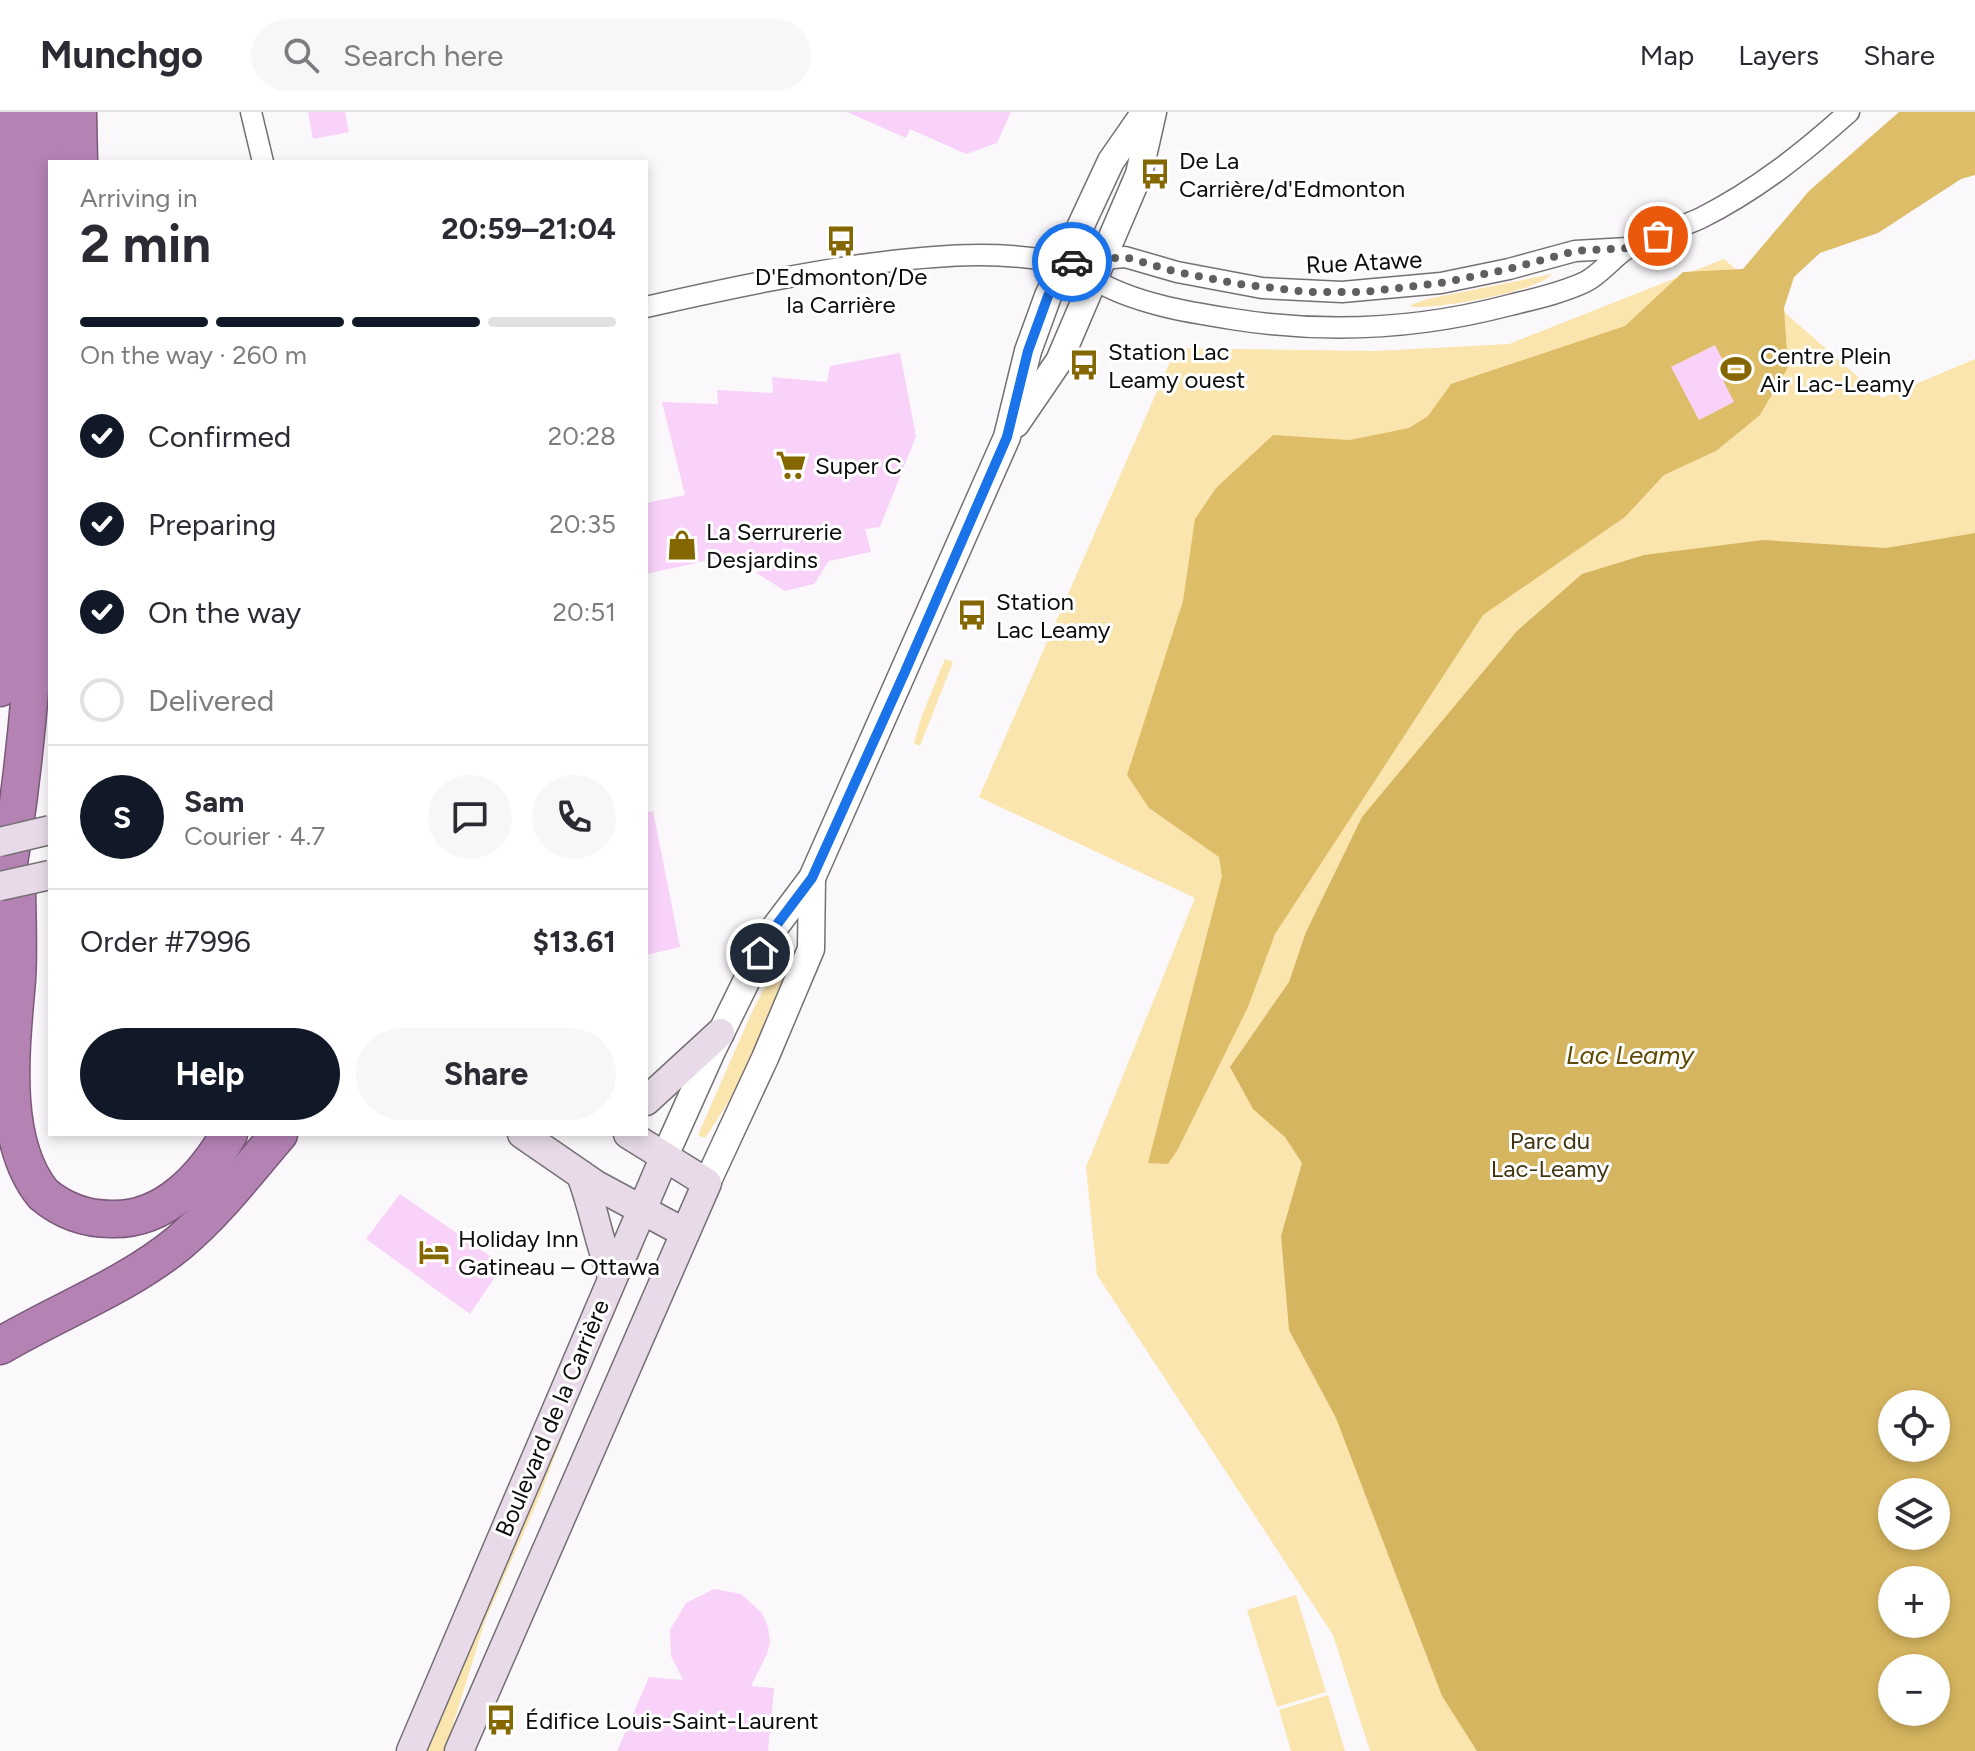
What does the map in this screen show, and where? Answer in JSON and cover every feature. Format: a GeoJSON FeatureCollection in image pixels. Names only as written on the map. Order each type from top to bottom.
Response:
{"type":"FeatureCollection","features":[{"type":"Feature","properties":{"kind":"highway"},"geometry":{"type":"LineString","coordinates":[[0,688],[8,512],[16,112]]}},
{"type":"Feature","properties":{"kind":"highway"},"geometry":{"type":"LineString","coordinates":[[46,112],[36,596],[17,977],[4,1115],[11,1150],[22,1171],[49,1199],[71,1211],[99,1219],[128,1218],[165,1205],[187,1188],[208,1165],[228,1136]]}},
{"type":"Feature","properties":{"kind":"highway"},"geometry":{"type":"LineString","coordinates":[[78,112],[79,160]]}},
{"type":"Feature","properties":{"kind":"highway"},"geometry":{"type":"LineString","coordinates":[[0,913],[22,831]]}},
{"type":"Feature","properties":{"kind":"highway"},"geometry":{"type":"LineString","coordinates":[[0,1346],[159,1258],[204,1221],[269,1142]]}},
{"type":"Feature","properties":{"kind":"main road"},"geometry":{"type":"LineString","coordinates":[[0,886],[48,875]]}},
{"type":"Feature","properties":{"kind":"main road"},"geometry":{"type":"LineString","coordinates":[[648,1099],[720,1033]]}},
{"type":"Feature","properties":{"kind":"main road"},"geometry":{"type":"LineString","coordinates":[[525,1136],[581,1175],[685,1233]]}},
{"type":"Feature","properties":{"kind":"main road"},"geometry":{"type":"LineString","coordinates":[[631,1136],[707,1183]]}},
{"type":"Feature","properties":{"kind":"main road","name":"Boulevard de la Carrière"},"geometry":{"type":"LineString","coordinates":[[411,1751],[664,1158]]}},
{"type":"Feature","properties":{"kind":"main road"},"geometry":{"type":"LineString","coordinates":[[581,1175],[595,1213],[599,1243],[612,1276]]}},
{"type":"Feature","properties":{"kind":"main road","name":"Boulevard de la Carrière"},"geometry":{"type":"LineString","coordinates":[[459,1751],[707,1183]]}},
{"type":"Feature","properties":{"kind":"street"},"geometry":{"type":"LineString","coordinates":[[251,112],[263,160]]}},
{"type":"Feature","properties":{"kind":"street","name":"Boulevard de la Carrière"},"geometry":{"type":"LineString","coordinates":[[664,1158],[720,1033],[769,935],[812,878],[1007,437],[1028,351],[1048,296],[1111,161],[1145,112]]}},
{"type":"Feature","properties":{"kind":"street","name":"Boulevard de la Carrière"},"geometry":{"type":"LineString","coordinates":[[1007,437],[1059,361],[1139,174],[1153,112]]}},
{"type":"Feature","properties":{"kind":"street","name":"Rue Atawe"},"geometry":{"type":"LineString","coordinates":[[1628,248],[1575,251],[1441,283],[1353,292],[1262,288],[1177,272],[1125,257],[1098,269],[1113,291],[1225,318],[1285,326],[1367,327],[1484,312],[1587,281],[1628,248],[1697,220],[1755,188],[1795,159],[1849,112]]}},
{"type":"Feature","properties":{"kind":"street"},"geometry":{"type":"LineString","coordinates":[[648,307],[777,278],[909,258],[999,254],[1033,256],[1098,269]]}},
{"type":"Feature","properties":{"kind":"street","name":"Boulevard de la Carrière"},"geometry":{"type":"LineString","coordinates":[[707,1183],[811,949],[812,878]]}},
{"type":"Feature","properties":{"kind":"green space","name":"Lac Leamy"},"geometry":{"type":"Polygon","coordinates":[[[1724,259],[1882,398],[1975,359],[1975,1751],[1370,1751],[1333,1635],[1097,1275],[1086,1167],[1195,898],[979,797],[1176,348],[1375,351],[1509,344],[1724,259]]]}},
{"type":"Feature","properties":{"kind":"green space"},"geometry":{"type":"Polygon","coordinates":[[[1552,274],[1527,287],[1486,298],[1425,307],[1411,305],[1427,299],[1552,274]]]}},
{"type":"Feature","properties":{"kind":"green space"},"geometry":{"type":"Polygon","coordinates":[[[945,659],[953,662],[920,746],[914,743],[921,718],[945,659]]]}},
{"type":"Feature","properties":{"kind":"green space"},"geometry":{"type":"Polygon","coordinates":[[[785,947],[791,949],[785,974],[757,1048],[705,1138],[698,1135],[751,1014],[785,947]]]}},
{"type":"Feature","properties":{"kind":"green space"},"geometry":{"type":"Polygon","coordinates":[[[638,1248],[642,1250],[485,1621],[445,1751],[425,1751],[638,1248]]]}},
{"type":"Feature","properties":{"kind":"green space"},"geometry":{"type":"Polygon","coordinates":[[[1296,1595],[1326,1692],[1277,1707],[1247,1610],[1296,1595]]]}},
{"type":"Feature","properties":{"kind":"green space"},"geometry":{"type":"Polygon","coordinates":[[[1328,1695],[1345,1751],[1291,1751],[1279,1710],[1328,1695]]]}},
{"type":"Feature","properties":{"kind":"shaded area"},"geometry":{"type":"Polygon","coordinates":[[[1899,112],[1975,112],[1975,175],[1961,179],[1878,233],[1820,253],[1794,277],[1784,308],[1788,367],[1760,415],[1716,451],[1664,475],[1625,517],[1483,615],[1275,934],[1248,1007],[1178,1149],[1168,1164],[1148,1163],[1222,876],[1219,857],[1149,808],[1127,775],[1183,601],[1195,519],[1216,488],[1273,435],[1350,440],[1409,428],[1428,416],[1451,384],[1625,326],[1683,272],[1743,269],[1809,191],[1899,112]]]}},
{"type":"Feature","properties":{"kind":"water","name":"Lac Leamy"},"geometry":{"type":"Polygon","coordinates":[[[1975,533],[1975,1751],[1477,1751],[1442,1696],[1336,1418],[1289,1330],[1281,1236],[1302,1163],[1285,1137],[1253,1109],[1230,1067],[1289,982],[1306,932],[1362,817],[1517,631],[1582,574],[1644,555],[1763,540],[1886,548],[1975,533]]]}},
{"type":"Feature","properties":{"kind":"building"},"geometry":{"type":"Polygon","coordinates":[[[308,112],[345,112],[349,132],[313,139],[308,112]]]}},
{"type":"Feature","properties":{"kind":"building"},"geometry":{"type":"Polygon","coordinates":[[[847,112],[1011,112],[997,143],[966,154],[910,129],[906,138],[847,112]]]}},
{"type":"Feature","properties":{"kind":"building"},"geometry":{"type":"Polygon","coordinates":[[[1715,345],[1730,374],[1722,378],[1734,402],[1699,420],[1671,367],[1715,345]]]}},
{"type":"Feature","properties":{"kind":"building","name":"Super C"},"geometry":{"type":"Polygon","coordinates":[[[900,353],[916,436],[880,527],[865,529],[871,552],[829,561],[814,584],[785,591],[758,574],[755,559],[730,566],[728,556],[648,574],[648,503],[685,495],[662,402],[718,404],[717,390],[773,393],[772,377],[827,382],[830,366],[900,353]]]}},
{"type":"Feature","properties":{"kind":"building"},"geometry":{"type":"Polygon","coordinates":[[[653,811],[680,947],[648,955],[648,812],[653,811]]]}},
{"type":"Feature","properties":{"kind":"building","name":"Holiday Inn Gatineau – Ottawa"},"geometry":{"type":"Polygon","coordinates":[[[400,1194],[503,1265],[470,1314],[366,1239],[400,1194]]]}},
{"type":"Feature","properties":{"kind":"building"},"geometry":{"type":"Polygon","coordinates":[[[714,1589],[741,1594],[762,1613],[768,1627],[770,1642],[767,1654],[751,1686],[774,1688],[768,1751],[617,1751],[649,1677],[683,1680],[671,1656],[670,1630],[686,1603],[714,1589]]]}},
{"type":"Feature","properties":{"kind":"way so far"},"geometry":{"type":"LineString","coordinates":[[1072,262],[1125,257],[1177,272],[1239,284],[1308,292],[1364,292],[1441,283],[1575,251],[1628,248],[1658,236]]}},
{"type":"Feature","properties":{"kind":"place","name":"De La Carrière/d'Edmonton"},"geometry":{"type":"Point","coordinates":[1155,174]}},
{"type":"Feature","properties":{"kind":"place","name":"D'Edmonton/De la Carrière"},"geometry":{"type":"Point","coordinates":[841,241]}},
{"type":"Feature","properties":{"kind":"place","name":"Station Lac Leamy ouest"},"geometry":{"type":"Point","coordinates":[1084,365]}},
{"type":"Feature","properties":{"kind":"place","name":"Centre Plein Air Lac-Leamy"},"geometry":{"type":"Point","coordinates":[1736,369]}},
{"type":"Feature","properties":{"kind":"place","name":"Super C"},"geometry":{"type":"Point","coordinates":[791,465]}},
{"type":"Feature","properties":{"kind":"place","name":"La Serrurerie Desjardins"},"geometry":{"type":"Point","coordinates":[682,545]}},
{"type":"Feature","properties":{"kind":"place","name":"Station Lac Leamy"},"geometry":{"type":"Point","coordinates":[972,615]}},
{"type":"Feature","properties":{"kind":"place","name":"Holiday Inn Gatineau – Ottawa"},"geometry":{"type":"Point","coordinates":[434,1252]}},
{"type":"Feature","properties":{"kind":"place","name":"Édifice Louis-Saint-Laurent"},"geometry":{"type":"Point","coordinates":[501,1720]}},
{"type":"Feature","properties":{"kind":"route"},"geometry":{"type":"LineString","coordinates":[[760,953],[769,935],[812,878],[1007,437],[1028,351],[1048,296],[1065,263],[1072,262]]}},
{"type":"Feature","properties":{"kind":"park label","name":"Parc du Lac-Leamy"},"geometry":{"type":"Point","coordinates":[1550,1154]}}]}
